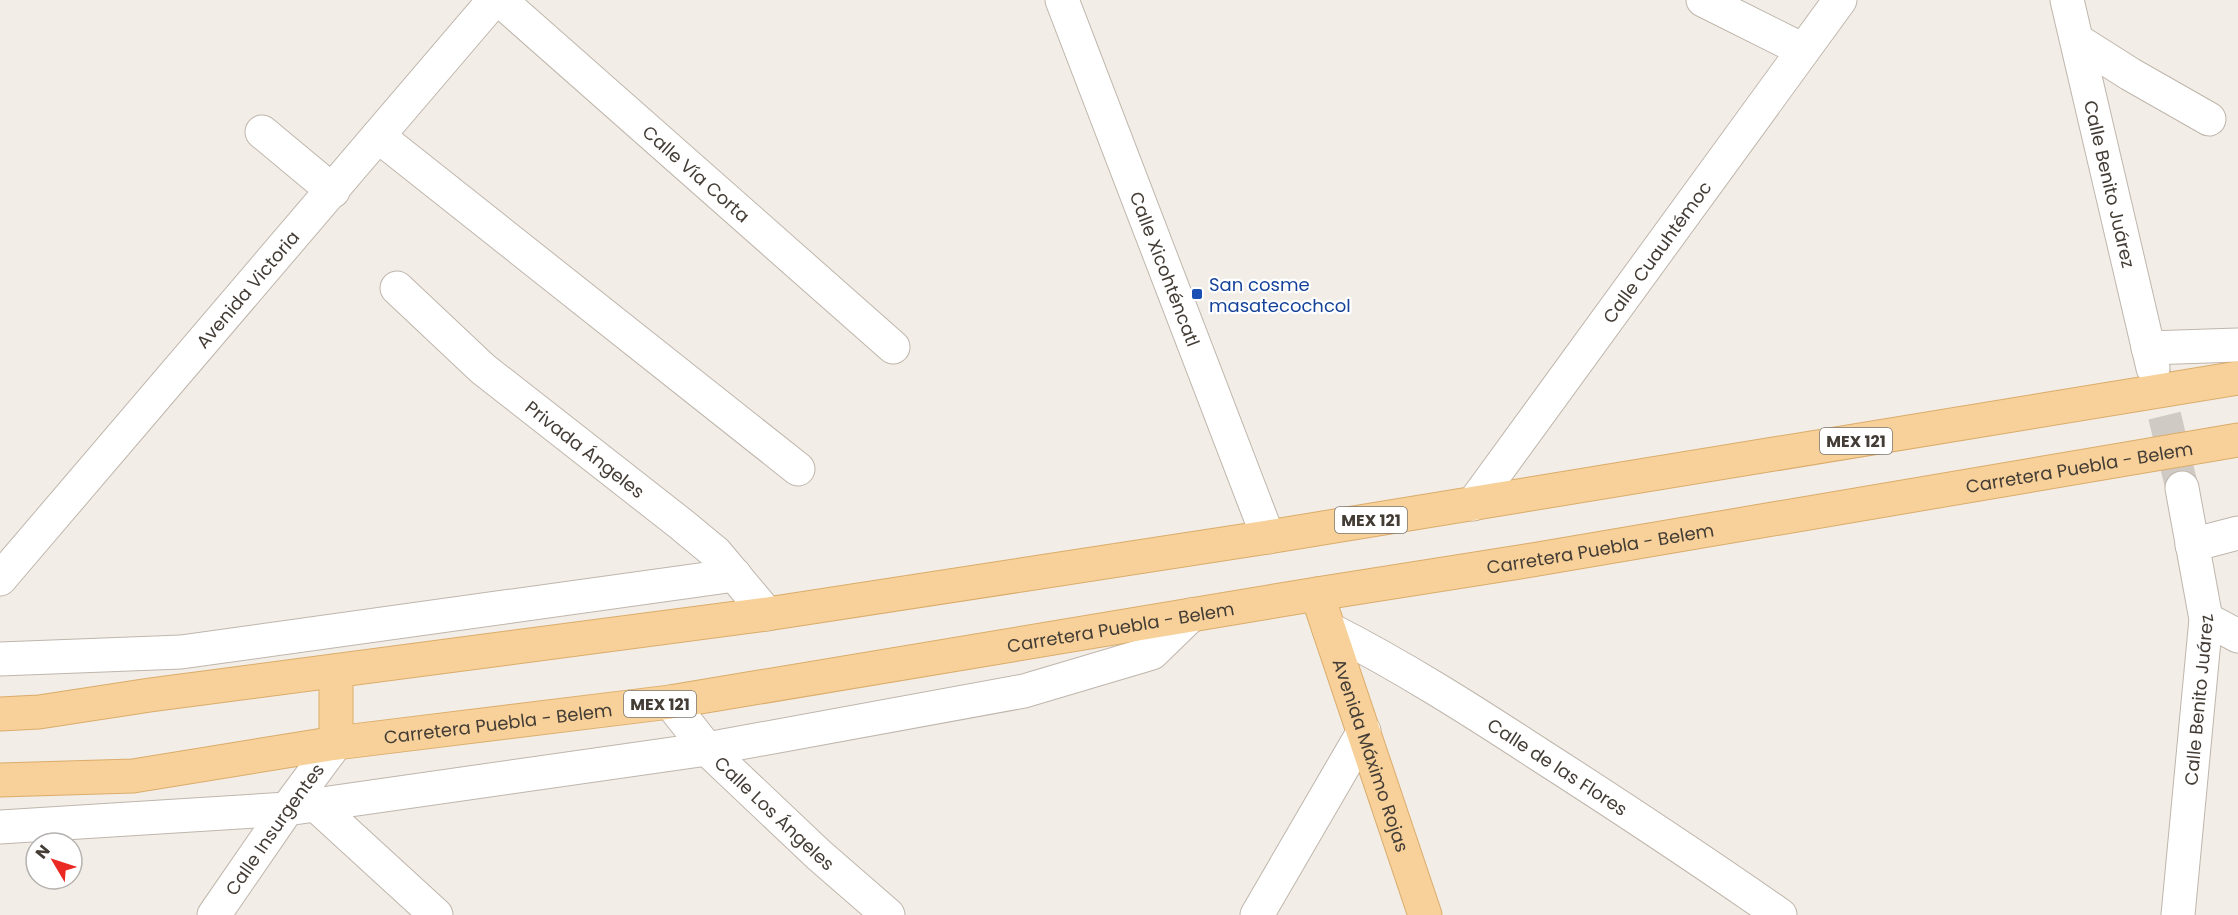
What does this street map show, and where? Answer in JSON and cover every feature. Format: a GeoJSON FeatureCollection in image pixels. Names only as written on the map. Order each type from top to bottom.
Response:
{"type":"FeatureCollection","features":[{"type":"Feature","properties":{"kind":"main road","name":"MEX 121"},"geometry":{"type":"LineString","coordinates":[[0,714],[39,712],[150,695],[767,614],[1268,537],[2238,378]]}},
{"type":"Feature","properties":{"kind":"main road","name":"Carretera Puebla - Belem"},"geometry":{"type":"LineString","coordinates":[[0,780],[134,776],[336,743],[670,702],[1544,558],[2238,440]]}},
{"type":"Feature","properties":{"kind":"main road","name":"Avenida Máximo Rojas"},"geometry":{"type":"LineString","coordinates":[[1317,594],[1425,915]]}},
{"type":"Feature","properties":{"kind":"main road"},"geometry":{"type":"LineString","coordinates":[[336,671],[336,743]]}},
{"type":"Feature","properties":{"kind":"street","name":"Avenida Victoria"},"geometry":{"type":"LineString","coordinates":[[0,579],[494,0]]}},
{"type":"Feature","properties":{"kind":"street","name":"Calle Vía Corta"},"geometry":{"type":"LineString","coordinates":[[500,0],[893,347]]}},
{"type":"Feature","properties":{"kind":"street","name":"Calle Xicohténcatl"},"geometry":{"type":"LineString","coordinates":[[1062,0],[1268,537]]}},
{"type":"Feature","properties":{"kind":"street"},"geometry":{"type":"LineString","coordinates":[[1703,0],[1803,50]]}},
{"type":"Feature","properties":{"kind":"street","name":"Calle Cuauhtémoc"},"geometry":{"type":"LineString","coordinates":[[1473,504],[1840,0]]}},
{"type":"Feature","properties":{"kind":"street","name":"Calle Benito Juárez"},"geometry":{"type":"LineString","coordinates":[[2067,0],[2151,358],[2238,345]]}},
{"type":"Feature","properties":{"kind":"street"},"geometry":{"type":"LineString","coordinates":[[2078,41],[2110,62],[2210,119]]}},
{"type":"Feature","properties":{"kind":"street"},"geometry":{"type":"LineString","coordinates":[[262,132],[333,191]]}},
{"type":"Feature","properties":{"kind":"street"},"geometry":{"type":"LineString","coordinates":[[378,136],[798,469]]}},
{"type":"Feature","properties":{"kind":"street","name":"Privada Ángeles"},"geometry":{"type":"LineString","coordinates":[[397,288],[483,369],[716,553],[767,614]]}},
{"type":"Feature","properties":{"kind":"street","name":"Calle Benito Juárez"},"geometry":{"type":"LineString","coordinates":[[2178,915],[2206,619],[2182,488]]}},
{"type":"Feature","properties":{"kind":"street"},"geometry":{"type":"LineString","coordinates":[[2192,545],[2238,533]]}},
{"type":"Feature","properties":{"kind":"street"},"geometry":{"type":"LineString","coordinates":[[0,659],[181,652],[735,575]]}},
{"type":"Feature","properties":{"kind":"street"},"geometry":{"type":"LineString","coordinates":[[0,827],[301,806],[707,748],[1024,691],[1152,652],[1191,615]]}},
{"type":"Feature","properties":{"kind":"street"},"geometry":{"type":"LineString","coordinates":[[2206,619],[2238,636]]}},
{"type":"Feature","properties":{"kind":"street","name":"Calle de las Flores"},"geometry":{"type":"LineString","coordinates":[[1329,628],[1384,657],[1475,713],[1668,838],[1780,915]]}},
{"type":"Feature","properties":{"kind":"street","name":"Calle Los Ángeles"},"geometry":{"type":"LineString","coordinates":[[670,702],[707,748],[819,855],[888,915]]}},
{"type":"Feature","properties":{"kind":"street"},"geometry":{"type":"LineString","coordinates":[[1257,915],[1364,731]]}},
{"type":"Feature","properties":{"kind":"street","name":"Calle Insurgentes"},"geometry":{"type":"LineString","coordinates":[[214,915],[301,806],[336,743]]}},
{"type":"Feature","properties":{"kind":"street"},"geometry":{"type":"LineString","coordinates":[[301,806],[436,915]]}},
{"type":"Feature","properties":{"kind":"tunnel"},"geometry":{"type":"LineString","coordinates":[[2153,368],[2182,488]]}},
{"type":"Feature","properties":{"kind":"place","name":"San cosme masatecochcol"},"geometry":{"type":"Point","coordinates":[1197,294]}}]}
